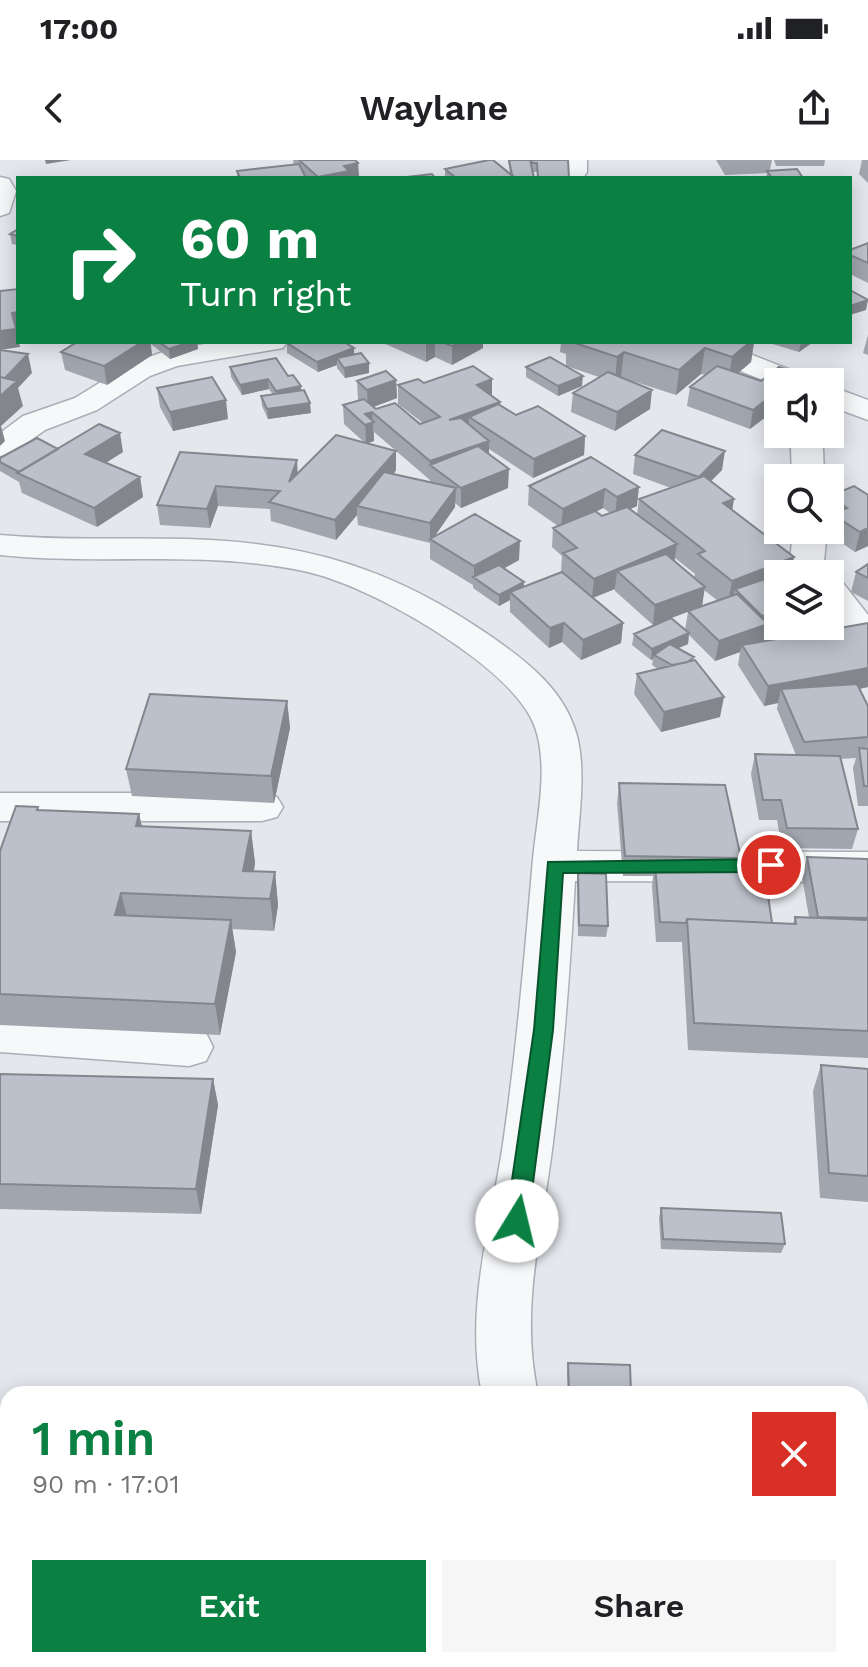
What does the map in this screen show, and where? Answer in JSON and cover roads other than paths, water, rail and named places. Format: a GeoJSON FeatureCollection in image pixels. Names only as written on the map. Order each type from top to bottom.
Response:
{"type":"FeatureCollection","features":[{"type":"Feature","properties":{"kind":"street"},"geometry":{"type":"LineString","coordinates":[[0,184],[4,191],[0,208]]}},
{"type":"Feature","properties":{"kind":"street"},"geometry":{"type":"LineString","coordinates":[[0,447],[34,423],[86,404],[140,370],[171,358],[260,344]]}},
{"type":"Feature","properties":{"kind":"street"},"geometry":{"type":"LineString","coordinates":[[698,344],[764,370]]}},
{"type":"Feature","properties":{"kind":"street"},"geometry":{"type":"LineString","coordinates":[[0,545],[34,549],[214,550],[308,563],[348,573],[395,594],[506,666],[533,689],[547,711],[559,741],[554,866],[544,1030],[503,1307],[508,1386]]}},
{"type":"Feature","properties":{"kind":"street"},"geometry":{"type":"LineString","coordinates":[[844,609],[868,639]]}},
{"type":"Feature","properties":{"kind":"street"},"geometry":{"type":"LineString","coordinates":[[0,807],[262,807]]}},
{"type":"Feature","properties":{"kind":"street"},"geometry":{"type":"LineString","coordinates":[[554,866],[868,867]]}},
{"type":"Feature","properties":{"kind":"street"},"geometry":{"type":"LineString","coordinates":[[0,1033],[189,1047]]}}]}
